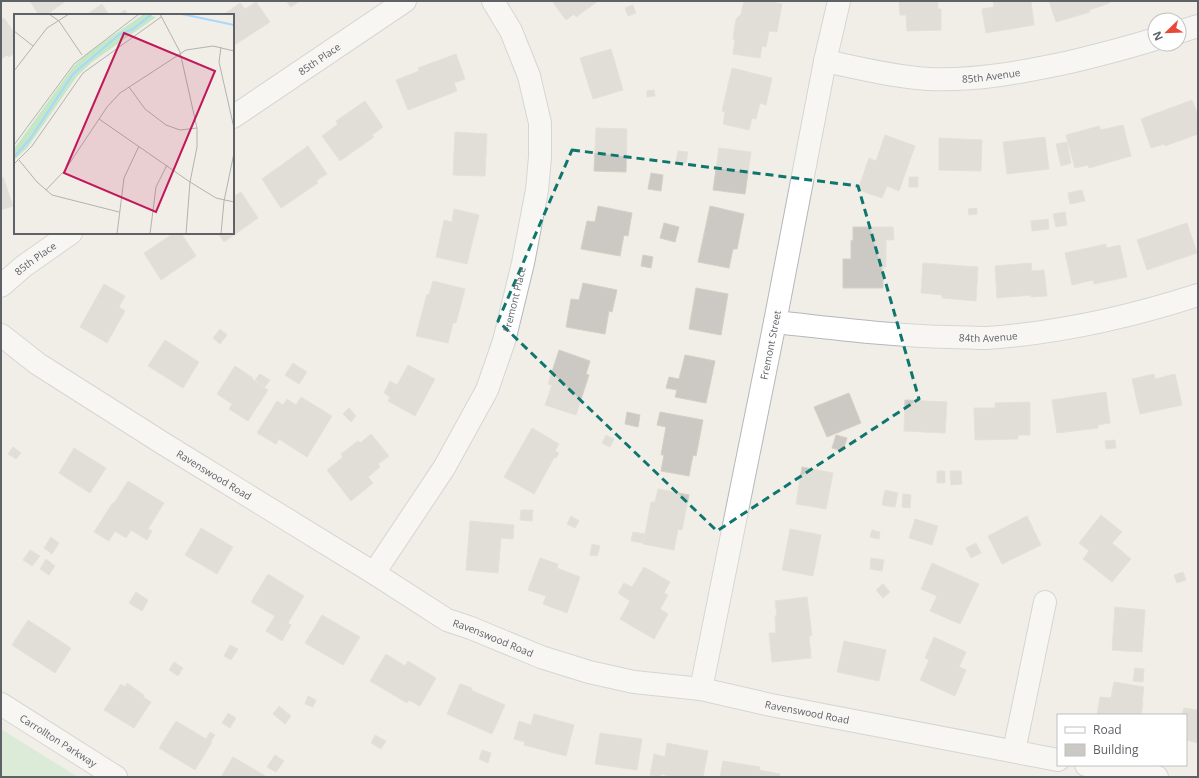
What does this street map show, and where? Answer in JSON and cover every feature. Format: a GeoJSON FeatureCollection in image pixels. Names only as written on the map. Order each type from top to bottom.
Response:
{"type":"FeatureCollection","features":[{"type":"Feature","properties":{"kind":"street","name":"85th Place"},"geometry":{"type":"LineString","coordinates":[[234,116],[405,1]]}},
{"type":"Feature","properties":{"kind":"street","name":"Fremont Place"},"geometry":{"type":"LineString","coordinates":[[374,573],[444,468],[487,390],[504,341],[523,264],[537,190],[540,157],[540,123],[529,76],[511,30],[492,1]]}},
{"type":"Feature","properties":{"kind":"street","name":"Fremont Street"},"geometry":{"type":"LineString","coordinates":[[701,689],[775,322],[824,61],[839,1]]}},
{"type":"Feature","properties":{"kind":"street"},"geometry":{"type":"LineString","coordinates":[[1187,29],[1198,26]]}},
{"type":"Feature","properties":{"kind":"street","name":"85th Avenue"},"geometry":{"type":"LineString","coordinates":[[824,61],[877,72],[928,79],[971,79],[1014,74],[1124,50],[1147,43]]}},
{"type":"Feature","properties":{"kind":"street","name":"85th Place"},"geometry":{"type":"LineString","coordinates":[[1,286],[24,266],[70,234]]}},
{"type":"Feature","properties":{"kind":"street","name":"84th Avenue"},"geometry":{"type":"LineString","coordinates":[[775,322],[917,337],[986,338],[1048,331],[1101,322],[1142,312],[1198,295]]}},
{"type":"Feature","properties":{"kind":"street","name":"Ravenswood Road"},"geometry":{"type":"LineString","coordinates":[[1,335],[38,364],[447,620],[471,628],[541,657],[589,672],[634,682],[701,689],[771,705],[1057,760]]}},
{"type":"Feature","properties":{"kind":"street"},"geometry":{"type":"LineString","coordinates":[[1014,751],[1045,602]]}},
{"type":"Feature","properties":{"kind":"street","name":"Carrollton Parkway"},"geometry":{"type":"LineString","coordinates":[[1,704],[116,777]]}},
{"type":"Feature","properties":{"kind":"street"},"geometry":{"type":"LineString","coordinates":[[1092,766],[1157,777]]}},
{"type":"Feature","properties":{"kind":"highlighted area"},"geometry":{"type":"Polygon","coordinates":[[[572,150],[858,186],[919,399],[717,531],[498,321],[572,150]]]}},
{"type":"Feature","properties":{"kind":"green space"},"geometry":{"type":"Polygon","coordinates":[[[1,729],[78,777],[1,777],[1,729]]]}},
{"type":"Feature","properties":{"kind":"building"},"geometry":{"type":"Polygon","coordinates":[[[30,1],[66,1],[47,14],[38,14],[30,1]]]}},
{"type":"Feature","properties":{"kind":"building"},"geometry":{"type":"Polygon","coordinates":[[[286,1],[300,1],[291,7],[286,1]]]}},
{"type":"Feature","properties":{"kind":"building"},"geometry":{"type":"Polygon","coordinates":[[[552,1],[598,1],[576,17],[574,14],[566,20],[552,1]]]}},
{"type":"Feature","properties":{"kind":"building"},"geometry":{"type":"Polygon","coordinates":[[[744,1],[766,1],[782,4],[777,32],[769,31],[766,47],[762,46],[760,58],[733,54],[735,40],[733,39],[736,19],[741,14],[744,1]]]}},
{"type":"Feature","properties":{"kind":"building"},"geometry":{"type":"Polygon","coordinates":[[[899,1],[938,1],[938,9],[941,9],[941,30],[907,31],[906,15],[900,15],[899,1]]]}},
{"type":"Feature","properties":{"kind":"building"},"geometry":{"type":"Polygon","coordinates":[[[993,1],[1031,1],[1034,25],[986,33],[982,9],[994,7],[993,1]]]}},
{"type":"Feature","properties":{"kind":"building"},"geometry":{"type":"Polygon","coordinates":[[[1049,1],[1109,1],[1110,3],[1089,10],[1090,12],[1056,22],[1049,1]]]}},
{"type":"Feature","properties":{"kind":"building"},"geometry":{"type":"Polygon","coordinates":[[[256,2],[270,22],[234,45],[234,14],[224,14],[240,3],[245,9],[256,2]]]}},
{"type":"Feature","properties":{"kind":"building"},"geometry":{"type":"Polygon","coordinates":[[[102,4],[108,14],[87,14],[102,4]]]}},
{"type":"Feature","properties":{"kind":"building"},"geometry":{"type":"Polygon","coordinates":[[[633,5],[636,13],[628,16],[625,8],[633,5]]]}},
{"type":"Feature","properties":{"kind":"building"},"geometry":{"type":"Polygon","coordinates":[[[125,10],[127,14],[119,14],[125,10]]]}},
{"type":"Feature","properties":{"kind":"building"},"geometry":{"type":"Polygon","coordinates":[[[4,18],[14,33],[14,54],[9,57],[7,55],[1,59],[1,20],[4,18]]]}},
{"type":"Feature","properties":{"kind":"building"},"geometry":{"type":"Polygon","coordinates":[[[611,49],[623,90],[593,99],[580,58],[611,49]]]}},
{"type":"Feature","properties":{"kind":"building"},"geometry":{"type":"Polygon","coordinates":[[[456,54],[465,79],[454,83],[457,91],[408,110],[396,80],[419,71],[418,68],[456,54]]]}},
{"type":"Feature","properties":{"kind":"building"},"geometry":{"type":"Polygon","coordinates":[[[732,68],[772,78],[766,105],[760,103],[756,119],[752,118],[749,130],[723,124],[725,112],[722,111],[732,68]]]}},
{"type":"Feature","properties":{"kind":"building"},"geometry":{"type":"Polygon","coordinates":[[[654,90],[655,96],[647,97],[647,91],[654,90]]]}},
{"type":"Feature","properties":{"kind":"building"},"geometry":{"type":"Polygon","coordinates":[[[1192,100],[1198,115],[1198,134],[1165,146],[1164,144],[1151,148],[1141,119],[1192,100]]]}},
{"type":"Feature","properties":{"kind":"building"},"geometry":{"type":"Polygon","coordinates":[[[365,101],[383,127],[372,135],[374,137],[340,161],[322,136],[338,124],[336,121],[365,101]]]}},
{"type":"Feature","properties":{"kind":"building"},"geometry":{"type":"Polygon","coordinates":[[[1123,125],[1131,156],[1089,168],[1088,165],[1075,168],[1066,135],[1099,126],[1101,130],[1123,125]]]}},
{"type":"Feature","properties":{"kind":"building"},"geometry":{"type":"Polygon","coordinates":[[[596,128],[627,129],[626,172],[594,171],[596,128]]]}},
{"type":"Feature","properties":{"kind":"building"},"geometry":{"type":"Polygon","coordinates":[[[455,132],[487,134],[485,176],[453,175],[455,132]]]}},
{"type":"Feature","properties":{"kind":"building"},"geometry":{"type":"Polygon","coordinates":[[[885,135],[915,146],[899,191],[887,186],[882,198],[858,190],[869,158],[876,161],[885,135]]]}},
{"type":"Feature","properties":{"kind":"building"},"geometry":{"type":"Polygon","coordinates":[[[1045,137],[1049,169],[1007,174],[1003,142],[1045,137]]]}},
{"type":"Feature","properties":{"kind":"building"},"geometry":{"type":"Polygon","coordinates":[[[939,138],[982,140],[981,171],[939,170],[939,138]]]}},
{"type":"Feature","properties":{"kind":"building"},"geometry":{"type":"Polygon","coordinates":[[[1067,142],[1071,163],[1061,166],[1056,144],[1067,142]]]}},
{"type":"Feature","properties":{"kind":"building"},"geometry":{"type":"Polygon","coordinates":[[[308,146],[327,174],[316,181],[318,183],[281,208],[262,179],[308,146]]]}},
{"type":"Feature","properties":{"kind":"building"},"geometry":{"type":"Polygon","coordinates":[[[719,148],[751,152],[745,194],[713,190],[719,148]]]}},
{"type":"Feature","properties":{"kind":"building"},"geometry":{"type":"Polygon","coordinates":[[[678,151],[688,152],[686,163],[676,161],[678,151]]]}},
{"type":"Feature","properties":{"kind":"building"},"geometry":{"type":"Polygon","coordinates":[[[651,173],[663,175],[661,191],[648,189],[651,173]]]}},
{"type":"Feature","properties":{"kind":"building"},"geometry":{"type":"Polygon","coordinates":[[[3,177],[13,206],[1,210],[1,178],[3,177]]]}},
{"type":"Feature","properties":{"kind":"building"},"geometry":{"type":"Polygon","coordinates":[[[909,177],[918,177],[918,187],[909,187],[909,177]]]}},
{"type":"Feature","properties":{"kind":"building"},"geometry":{"type":"Polygon","coordinates":[[[1082,190],[1085,201],[1070,204],[1068,193],[1082,190]]]}},
{"type":"Feature","properties":{"kind":"building"},"geometry":{"type":"Polygon","coordinates":[[[241,192],[258,218],[224,242],[219,234],[234,234],[234,196],[241,192]]]}},
{"type":"Feature","properties":{"kind":"building"},"geometry":{"type":"Polygon","coordinates":[[[598,206],[632,213],[628,236],[624,235],[620,256],[581,249],[587,221],[595,222],[598,206]]]}},
{"type":"Feature","properties":{"kind":"building"},"geometry":{"type":"Polygon","coordinates":[[[710,206],[744,214],[737,249],[733,249],[729,268],[698,262],[710,206]]]}},
{"type":"Feature","properties":{"kind":"building"},"geometry":{"type":"Polygon","coordinates":[[[977,208],[977,214],[969,215],[968,209],[977,208]]]}},
{"type":"Feature","properties":{"kind":"building"},"geometry":{"type":"Polygon","coordinates":[[[454,209],[479,215],[467,264],[436,257],[444,220],[452,222],[454,209]]]}},
{"type":"Feature","properties":{"kind":"building"},"geometry":{"type":"Polygon","coordinates":[[[1065,212],[1067,225],[1056,227],[1053,214],[1065,212]]]}},
{"type":"Feature","properties":{"kind":"building"},"geometry":{"type":"Polygon","coordinates":[[[1048,219],[1049,229],[1032,231],[1031,221],[1048,219]]]}},
{"type":"Feature","properties":{"kind":"building"},"geometry":{"type":"Polygon","coordinates":[[[664,223],[679,227],[675,242],[660,238],[664,223]]]}},
{"type":"Feature","properties":{"kind":"building"},"geometry":{"type":"Polygon","coordinates":[[[1187,223],[1197,253],[1147,270],[1137,240],[1187,223]]]}},
{"type":"Feature","properties":{"kind":"building"},"geometry":{"type":"Polygon","coordinates":[[[853,227],[893,227],[894,240],[886,240],[886,267],[883,267],[883,288],[843,288],[843,259],[851,259],[853,227]]]}},
{"type":"Feature","properties":{"kind":"building"},"geometry":{"type":"Polygon","coordinates":[[[172,234],[182,234],[196,256],[161,280],[144,253],[172,234]]]}},
{"type":"Feature","properties":{"kind":"building"},"geometry":{"type":"Polygon","coordinates":[[[1106,244],[1106,248],[1120,245],[1127,277],[1094,284],[1093,280],[1072,285],[1065,253],[1106,244]]]}},
{"type":"Feature","properties":{"kind":"building"},"geometry":{"type":"Polygon","coordinates":[[[643,255],[653,257],[651,268],[641,266],[643,255]]]}},
{"type":"Feature","properties":{"kind":"building"},"geometry":{"type":"Polygon","coordinates":[[[923,263],[978,267],[976,301],[942,298],[942,295],[921,293],[923,263]]]}},
{"type":"Feature","properties":{"kind":"building"},"geometry":{"type":"Polygon","coordinates":[[[1031,263],[1032,271],[1044,270],[1047,296],[1031,297],[1031,295],[997,298],[995,266],[1031,263]]]}},
{"type":"Feature","properties":{"kind":"building"},"geometry":{"type":"Polygon","coordinates":[[[433,281],[465,289],[456,323],[453,323],[448,343],[416,336],[427,294],[429,295],[433,281]]]}},
{"type":"Feature","properties":{"kind":"building"},"geometry":{"type":"Polygon","coordinates":[[[583,283],[617,290],[612,312],[609,311],[605,334],[566,327],[571,299],[579,300],[583,283]]]}},
{"type":"Feature","properties":{"kind":"building"},"geometry":{"type":"Polygon","coordinates":[[[104,284],[125,296],[119,307],[125,311],[107,343],[80,327],[104,284]]]}},
{"type":"Feature","properties":{"kind":"building"},"geometry":{"type":"Polygon","coordinates":[[[696,288],[728,294],[721,335],[689,329],[696,288]]]}},
{"type":"Feature","properties":{"kind":"building"},"geometry":{"type":"Polygon","coordinates":[[[220,329],[227,335],[220,344],[213,338],[220,329]]]}},
{"type":"Feature","properties":{"kind":"building"},"geometry":{"type":"Polygon","coordinates":[[[165,340],[199,362],[183,388],[148,366],[165,340]]]}},
{"type":"Feature","properties":{"kind":"building"},"geometry":{"type":"Polygon","coordinates":[[[559,350],[590,361],[586,374],[589,375],[576,415],[545,405],[552,385],[548,384],[559,350]]]}},
{"type":"Feature","properties":{"kind":"building"},"geometry":{"type":"Polygon","coordinates":[[[685,355],[715,361],[706,403],[675,397],[677,390],[666,388],[669,377],[679,379],[685,355]]]}},
{"type":"Feature","properties":{"kind":"building"},"geometry":{"type":"Polygon","coordinates":[[[293,363],[307,372],[299,384],[285,375],[293,363]]]}},
{"type":"Feature","properties":{"kind":"building"},"geometry":{"type":"Polygon","coordinates":[[[408,365],[435,379],[415,416],[388,401],[390,397],[384,393],[390,381],[397,385],[408,365]]]}},
{"type":"Feature","properties":{"kind":"building"},"geometry":{"type":"Polygon","coordinates":[[[235,366],[268,390],[248,421],[229,409],[232,404],[217,394],[235,366]]]}},
{"type":"Feature","properties":{"kind":"building"},"geometry":{"type":"Polygon","coordinates":[[[260,374],[270,380],[265,387],[255,380],[260,374]]]}},
{"type":"Feature","properties":{"kind":"building"},"geometry":{"type":"Polygon","coordinates":[[[1154,374],[1155,379],[1175,374],[1182,405],[1140,414],[1132,379],[1154,374]]]}},
{"type":"Feature","properties":{"kind":"building"},"geometry":{"type":"Polygon","coordinates":[[[1106,392],[1110,423],[1098,425],[1098,428],[1057,433],[1052,400],[1106,392]]]}},
{"type":"Feature","properties":{"kind":"building"},"geometry":{"type":"Polygon","coordinates":[[[849,393],[861,423],[827,437],[814,407],[849,393]]]}},
{"type":"Feature","properties":{"kind":"building"},"geometry":{"type":"Polygon","coordinates":[[[301,397],[332,416],[307,457],[279,439],[276,444],[257,433],[277,401],[283,405],[287,399],[296,405],[301,397]]]}},
{"type":"Feature","properties":{"kind":"building"},"geometry":{"type":"Polygon","coordinates":[[[905,400],[947,402],[945,433],[904,431],[905,400]]]}},
{"type":"Feature","properties":{"kind":"building"},"geometry":{"type":"Polygon","coordinates":[[[1030,402],[1030,435],[1018,435],[1018,439],[975,440],[974,408],[995,408],[995,403],[1030,402]]]}},
{"type":"Feature","properties":{"kind":"building"},"geometry":{"type":"Polygon","coordinates":[[[349,408],[356,416],[351,422],[343,414],[349,408]]]}},
{"type":"Feature","properties":{"kind":"building"},"geometry":{"type":"Polygon","coordinates":[[[627,412],[640,415],[638,427],[625,424],[627,412]]]}},
{"type":"Feature","properties":{"kind":"building"},"geometry":{"type":"Polygon","coordinates":[[[660,412],[703,420],[696,456],[693,455],[689,476],[661,471],[664,455],[661,455],[666,427],[657,425],[660,412]]]}},
{"type":"Feature","properties":{"kind":"building"},"geometry":{"type":"Polygon","coordinates":[[[532,428],[559,444],[555,451],[559,453],[556,458],[554,458],[534,494],[504,477],[532,428]]]}},
{"type":"Feature","properties":{"kind":"building"},"geometry":{"type":"Polygon","coordinates":[[[371,434],[389,456],[378,464],[380,467],[368,477],[373,483],[351,501],[327,470],[343,457],[341,454],[358,441],[360,443],[371,434]]]}},
{"type":"Feature","properties":{"kind":"building"},"geometry":{"type":"Polygon","coordinates":[[[606,435],[614,439],[610,447],[602,443],[606,435]]]}},
{"type":"Feature","properties":{"kind":"building"},"geometry":{"type":"Polygon","coordinates":[[[836,435],[847,438],[843,451],[832,448],[836,435]]]}},
{"type":"Feature","properties":{"kind":"building"},"geometry":{"type":"Polygon","coordinates":[[[1115,440],[1116,448],[1106,449],[1105,441],[1115,440]]]}},
{"type":"Feature","properties":{"kind":"building"},"geometry":{"type":"Polygon","coordinates":[[[13,447],[21,453],[16,459],[8,454],[13,447]]]}},
{"type":"Feature","properties":{"kind":"building"},"geometry":{"type":"Polygon","coordinates":[[[74,448],[106,468],[90,493],[59,473],[74,448]]]}},
{"type":"Feature","properties":{"kind":"building"},"geometry":{"type":"Polygon","coordinates":[[[802,467],[833,473],[826,509],[796,504],[802,467]]]}},
{"type":"Feature","properties":{"kind":"building"},"geometry":{"type":"Polygon","coordinates":[[[937,471],[945,471],[945,483],[937,483],[937,471]]]}},
{"type":"Feature","properties":{"kind":"building"},"geometry":{"type":"Polygon","coordinates":[[[950,471],[961,471],[962,484],[951,485],[950,471]]]}},
{"type":"Feature","properties":{"kind":"building"},"geometry":{"type":"Polygon","coordinates":[[[128,481],[164,503],[148,529],[152,531],[147,540],[131,530],[126,538],[115,531],[109,541],[94,532],[128,481]]]}},
{"type":"Feature","properties":{"kind":"building"},"geometry":{"type":"Polygon","coordinates":[[[658,489],[689,495],[682,530],[678,529],[674,550],[643,544],[651,502],[655,502],[658,489]]]}},
{"type":"Feature","properties":{"kind":"building"},"geometry":{"type":"Polygon","coordinates":[[[885,490],[898,493],[895,507],[882,505],[885,490]]]}},
{"type":"Feature","properties":{"kind":"building"},"geometry":{"type":"Polygon","coordinates":[[[903,494],[911,495],[910,508],[902,507],[903,494]]]}},
{"type":"Feature","properties":{"kind":"building"},"geometry":{"type":"Polygon","coordinates":[[[521,510],[533,510],[532,521],[520,520],[521,510]]]}},
{"type":"Feature","properties":{"kind":"building"},"geometry":{"type":"Polygon","coordinates":[[[1101,515],[1122,532],[1112,543],[1131,559],[1112,582],[1083,559],[1089,551],[1079,543],[1101,515]]]}},
{"type":"Feature","properties":{"kind":"building"},"geometry":{"type":"Polygon","coordinates":[[[571,516],[579,521],[575,528],[567,524],[571,516]]]}},
{"type":"Feature","properties":{"kind":"building"},"geometry":{"type":"Polygon","coordinates":[[[1027,516],[1041,545],[1002,564],[988,536],[1027,516]]]}},
{"type":"Feature","properties":{"kind":"building"},"geometry":{"type":"Polygon","coordinates":[[[915,519],[938,526],[932,545],[909,538],[915,519]]]}},
{"type":"Feature","properties":{"kind":"building"},"geometry":{"type":"Polygon","coordinates":[[[470,521],[514,525],[513,539],[501,538],[498,573],[466,570],[470,521]]]}},
{"type":"Feature","properties":{"kind":"building"},"geometry":{"type":"Polygon","coordinates":[[[201,528],[233,547],[217,574],[185,555],[201,528]]]}},
{"type":"Feature","properties":{"kind":"building"},"geometry":{"type":"Polygon","coordinates":[[[790,529],[821,535],[813,576],[782,570],[790,529]]]}},
{"type":"Feature","properties":{"kind":"building"},"geometry":{"type":"Polygon","coordinates":[[[872,530],[880,532],[879,539],[870,537],[872,530]]]}},
{"type":"Feature","properties":{"kind":"building"},"geometry":{"type":"Polygon","coordinates":[[[633,532],[645,534],[643,543],[631,541],[633,532]]]}},
{"type":"Feature","properties":{"kind":"building"},"geometry":{"type":"Polygon","coordinates":[[[51,537],[59,543],[52,554],[44,548],[51,537]]]}},
{"type":"Feature","properties":{"kind":"building"},"geometry":{"type":"Polygon","coordinates":[[[976,543],[981,553],[971,558],[966,548],[976,543]]]}},
{"type":"Feature","properties":{"kind":"building"},"geometry":{"type":"Polygon","coordinates":[[[592,544],[600,546],[597,556],[590,555],[592,544]]]}},
{"type":"Feature","properties":{"kind":"building"},"geometry":{"type":"Polygon","coordinates":[[[30,550],[40,556],[32,566],[23,560],[30,550]]]}},
{"type":"Feature","properties":{"kind":"building"},"geometry":{"type":"Polygon","coordinates":[[[540,558],[558,564],[557,568],[580,577],[567,613],[543,604],[546,596],[528,590],[540,558]]]}},
{"type":"Feature","properties":{"kind":"building"},"geometry":{"type":"Polygon","coordinates":[[[871,558],[884,560],[882,571],[870,569],[871,558]]]}},
{"type":"Feature","properties":{"kind":"building"},"geometry":{"type":"Polygon","coordinates":[[[46,559],[55,566],[49,575],[40,569],[46,559]]]}},
{"type":"Feature","properties":{"kind":"building"},"geometry":{"type":"Polygon","coordinates":[[[932,563],[979,584],[960,624],[930,611],[937,596],[921,589],[932,563]]]}},
{"type":"Feature","properties":{"kind":"building"},"geometry":{"type":"Polygon","coordinates":[[[644,567],[670,582],[664,593],[668,595],[660,609],[668,614],[654,639],[620,619],[630,601],[618,593],[624,583],[632,587],[644,567]]]}},
{"type":"Feature","properties":{"kind":"building"},"geometry":{"type":"Polygon","coordinates":[[[1183,572],[1186,580],[1177,583],[1174,575],[1183,572]]]}},
{"type":"Feature","properties":{"kind":"building"},"geometry":{"type":"Polygon","coordinates":[[[268,574],[304,596],[288,623],[291,625],[282,641],[266,631],[275,616],[251,602],[268,574]]]}},
{"type":"Feature","properties":{"kind":"building"},"geometry":{"type":"Polygon","coordinates":[[[883,584],[890,592],[883,598],[876,590],[883,584]]]}},
{"type":"Feature","properties":{"kind":"building"},"geometry":{"type":"Polygon","coordinates":[[[136,592],[148,600],[142,611],[129,603],[136,592]]]}},
{"type":"Feature","properties":{"kind":"building"},"geometry":{"type":"Polygon","coordinates":[[[807,597],[812,635],[809,636],[811,658],[772,662],[769,633],[776,633],[775,616],[777,616],[775,601],[807,597]]]}},
{"type":"Feature","properties":{"kind":"building"},"geometry":{"type":"Polygon","coordinates":[[[1115,607],[1145,610],[1142,652],[1112,650],[1115,607]]]}},
{"type":"Feature","properties":{"kind":"building"},"geometry":{"type":"Polygon","coordinates":[[[322,615],[360,637],[343,665],[305,643],[322,615]]]}},
{"type":"Feature","properties":{"kind":"building"},"geometry":{"type":"Polygon","coordinates":[[[28,620],[71,648],[55,673],[12,645],[28,620]]]}},
{"type":"Feature","properties":{"kind":"building"},"geometry":{"type":"Polygon","coordinates":[[[934,637],[966,652],[959,667],[966,670],[955,696],[920,680],[929,660],[925,658],[934,637]]]}},
{"type":"Feature","properties":{"kind":"building"},"geometry":{"type":"Polygon","coordinates":[[[844,641],[886,650],[879,681],[837,672],[844,641]]]}},
{"type":"Feature","properties":{"kind":"building"},"geometry":{"type":"Polygon","coordinates":[[[230,645],[238,649],[231,660],[224,656],[230,645]]]}},
{"type":"Feature","properties":{"kind":"building"},"geometry":{"type":"Polygon","coordinates":[[[386,654],[405,666],[408,661],[436,678],[420,706],[409,700],[407,703],[370,681],[386,654]]]}},
{"type":"Feature","properties":{"kind":"building"},"geometry":{"type":"Polygon","coordinates":[[[174,662],[183,668],[178,676],[169,670],[174,662]]]}},
{"type":"Feature","properties":{"kind":"building"},"geometry":{"type":"Polygon","coordinates":[[[1135,668],[1144,669],[1143,682],[1133,681],[1135,668]]]}},
{"type":"Feature","properties":{"kind":"building"},"geometry":{"type":"Polygon","coordinates":[[[1114,682],[1144,687],[1141,714],[1097,714],[1100,697],[1111,698],[1114,682]]]}},
{"type":"Feature","properties":{"kind":"building"},"geometry":{"type":"Polygon","coordinates":[[[127,683],[151,702],[134,728],[104,710],[121,684],[125,687],[127,683]]]}},
{"type":"Feature","properties":{"kind":"building"},"geometry":{"type":"Polygon","coordinates":[[[460,684],[472,688],[471,690],[505,705],[492,734],[447,714],[460,684]]]}},
{"type":"Feature","properties":{"kind":"building"},"geometry":{"type":"Polygon","coordinates":[[[308,696],[316,700],[313,707],[305,704],[308,696]]]}},
{"type":"Feature","properties":{"kind":"building"},"geometry":{"type":"Polygon","coordinates":[[[279,706],[291,716],[285,724],[273,714],[279,706]]]}},
{"type":"Feature","properties":{"kind":"building"},"geometry":{"type":"Polygon","coordinates":[[[1184,708],[1198,710],[1198,743],[1187,740],[1187,714],[1182,714],[1184,708]]]}},
{"type":"Feature","properties":{"kind":"building"},"geometry":{"type":"Polygon","coordinates":[[[228,713],[236,718],[230,728],[222,723],[228,713]]]}},
{"type":"Feature","properties":{"kind":"building"},"geometry":{"type":"Polygon","coordinates":[[[534,714],[574,725],[566,756],[524,745],[525,742],[514,739],[519,721],[531,725],[534,714]]]}},
{"type":"Feature","properties":{"kind":"building"},"geometry":{"type":"Polygon","coordinates":[[[176,721],[206,739],[210,732],[215,735],[195,770],[159,748],[176,721]]]}},
{"type":"Feature","properties":{"kind":"building"},"geometry":{"type":"Polygon","coordinates":[[[600,733],[642,739],[637,770],[595,764],[600,733]]]}},
{"type":"Feature","properties":{"kind":"building"},"geometry":{"type":"Polygon","coordinates":[[[375,735],[386,741],[381,749],[371,743],[375,735]]]}},
{"type":"Feature","properties":{"kind":"building"},"geometry":{"type":"Polygon","coordinates":[[[667,743],[708,751],[703,777],[675,777],[661,774],[660,777],[650,775],[654,754],[665,757],[667,743]]]}},
{"type":"Feature","properties":{"kind":"building"},"geometry":{"type":"Polygon","coordinates":[[[482,750],[491,753],[488,763],[479,759],[482,750]]]}},
{"type":"Feature","properties":{"kind":"building"},"geometry":{"type":"Polygon","coordinates":[[[275,755],[284,761],[276,772],[267,767],[275,755]]]}},
{"type":"Feature","properties":{"kind":"building"},"geometry":{"type":"Polygon","coordinates":[[[233,757],[267,777],[221,777],[233,757]]]}},
{"type":"Feature","properties":{"kind":"building"},"geometry":{"type":"Polygon","coordinates":[[[723,761],[760,767],[759,770],[780,774],[779,777],[720,777],[723,761]]]}}]}
